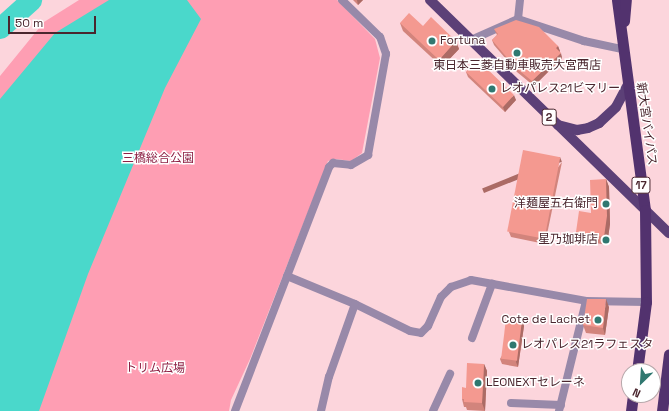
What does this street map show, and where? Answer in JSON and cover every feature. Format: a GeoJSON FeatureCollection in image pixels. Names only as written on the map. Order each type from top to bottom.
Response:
{"type":"FeatureCollection","features":[{"type":"Feature","properties":{"kind":"highway","name":"新大宮バイパス"},"geometry":{"type":"LineString","coordinates":[[617,0],[622,49],[645,210],[646,302],[638,363]]}},
{"type":"Feature","properties":{"kind":"highway"},"geometry":{"type":"LineString","coordinates":[[622,49],[626,0]]}},
{"type":"Feature","properties":{"kind":"highway"},"geometry":{"type":"LineString","coordinates":[[662,411],[668,378],[669,354]]}},
{"type":"Feature","properties":{"kind":"main road","name":"2"},"geometry":{"type":"LineString","coordinates":[[430,0],[669,233]]}},
{"type":"Feature","properties":{"kind":"main road"},"geometry":{"type":"LineString","coordinates":[[558,125],[577,130],[588,128],[599,123],[616,107],[627,86]]}},
{"type":"Feature","properties":{"kind":"street"},"geometry":{"type":"LineString","coordinates":[[235,411],[329,167],[333,163],[352,165],[368,155],[386,54],[380,37],[342,0]]}},
{"type":"Feature","properties":{"kind":"street"},"geometry":{"type":"LineString","coordinates":[[518,20],[520,0]]}},
{"type":"Feature","properties":{"kind":"street"},"geometry":{"type":"LineString","coordinates":[[471,40],[518,20],[584,41],[622,49]]}},
{"type":"Feature","properties":{"kind":"street"},"geometry":{"type":"LineString","coordinates":[[287,276],[355,304],[410,331],[421,333],[428,326],[441,297],[451,287],[471,280],[586,301],[646,302]]}},
{"type":"Feature","properties":{"kind":"street"},"geometry":{"type":"LineString","coordinates":[[472,338],[492,284]]}},
{"type":"Feature","properties":{"kind":"street"},"geometry":{"type":"LineString","coordinates":[[511,403],[560,408],[586,301]]}},
{"type":"Feature","properties":{"kind":"street"},"geometry":{"type":"LineString","coordinates":[[321,411],[328,377],[355,304]]}},
{"type":"Feature","properties":{"kind":"street"},"geometry":{"type":"LineString","coordinates":[[433,411],[450,374]]}},
{"type":"Feature","properties":{"kind":"green space","name":"三橋総合公園"},"geometry":{"type":"Polygon","coordinates":[[[79,0],[337,0],[375,39],[380,58],[362,153],[351,161],[336,159],[328,161],[250,359],[231,400],[229,411],[0,411],[0,76],[44,22],[79,0]]]}},
{"type":"Feature","properties":{"kind":"water"},"geometry":{"type":"Polygon","coordinates":[[[109,0],[187,0],[201,19],[165,88],[88,274],[39,411],[0,411],[0,99],[55,33],[109,0]]]}},
{"type":"Feature","properties":{"kind":"building","name":"Fortuna"},"geometry":{"type":"Polygon","coordinates":[[[409,13],[423,26],[431,17],[456,41],[439,60],[400,23],[409,13]]]}},
{"type":"Feature","properties":{"kind":"building"},"geometry":{"type":"Polygon","coordinates":[[[516,20],[539,27],[558,46],[556,48],[561,53],[532,81],[515,67],[492,40],[498,34],[494,29],[516,20]]]}},
{"type":"Feature","properties":{"kind":"building","name":"レオパレス21ビマリー"},"geometry":{"type":"Polygon","coordinates":[[[480,62],[514,95],[503,107],[466,72],[473,64],[476,66],[480,62]]]}},
{"type":"Feature","properties":{"kind":"building"},"geometry":{"type":"Polygon","coordinates":[[[523,150],[560,157],[544,239],[507,231],[523,150]]]}},
{"type":"Feature","properties":{"kind":"building"},"geometry":{"type":"Polygon","coordinates":[[[606,179],[607,216],[604,237],[576,232],[579,211],[591,213],[590,180],[606,179]]]}},
{"type":"Feature","properties":{"kind":"building","name":"Cote de Lachet"},"geometry":{"type":"Polygon","coordinates":[[[587,299],[606,299],[603,328],[583,325],[587,299]]]}},
{"type":"Feature","properties":{"kind":"building","name":"レオパレス21ラフェスタ"},"geometry":{"type":"Polygon","coordinates":[[[506,319],[522,321],[517,361],[501,359],[506,319]]]}},
{"type":"Feature","properties":{"kind":"building","name":"LEONEXTセレーネ"},"geometry":{"type":"Polygon","coordinates":[[[467,363],[484,364],[482,403],[464,402],[464,399],[462,399],[462,387],[466,388],[467,363]]]}},
{"type":"Feature","properties":{"kind":"waterway"},"geometry":{"type":"LineString","coordinates":[[0,28],[31,0]]}},
{"type":"Feature","properties":{"kind":"place","name":"Fortuna"},"geometry":{"type":"Point","coordinates":[432,41]}},
{"type":"Feature","properties":{"kind":"place","name":"東日本三菱自動車販売大宮西店"},"geometry":{"type":"Point","coordinates":[517,53]}},
{"type":"Feature","properties":{"kind":"place","name":"レオパレス21ビマリー"},"geometry":{"type":"Point","coordinates":[492,89]}},
{"type":"Feature","properties":{"kind":"place","name":"洋麺屋五右衛門"},"geometry":{"type":"Point","coordinates":[606,204]}},
{"type":"Feature","properties":{"kind":"place","name":"星乃珈琲店"},"geometry":{"type":"Point","coordinates":[606,240]}},
{"type":"Feature","properties":{"kind":"place","name":"Cote de Lachet"},"geometry":{"type":"Point","coordinates":[598,320]}},
{"type":"Feature","properties":{"kind":"place","name":"レオパレス21ラフェスタ"},"geometry":{"type":"Point","coordinates":[513,345]}},
{"type":"Feature","properties":{"kind":"place","name":"LEONEXTセレーネ"},"geometry":{"type":"Point","coordinates":[478,383]}},
{"type":"Feature","properties":{"kind":"park label","name":"トリム広場"},"geometry":{"type":"Point","coordinates":[155,369]}}]}
